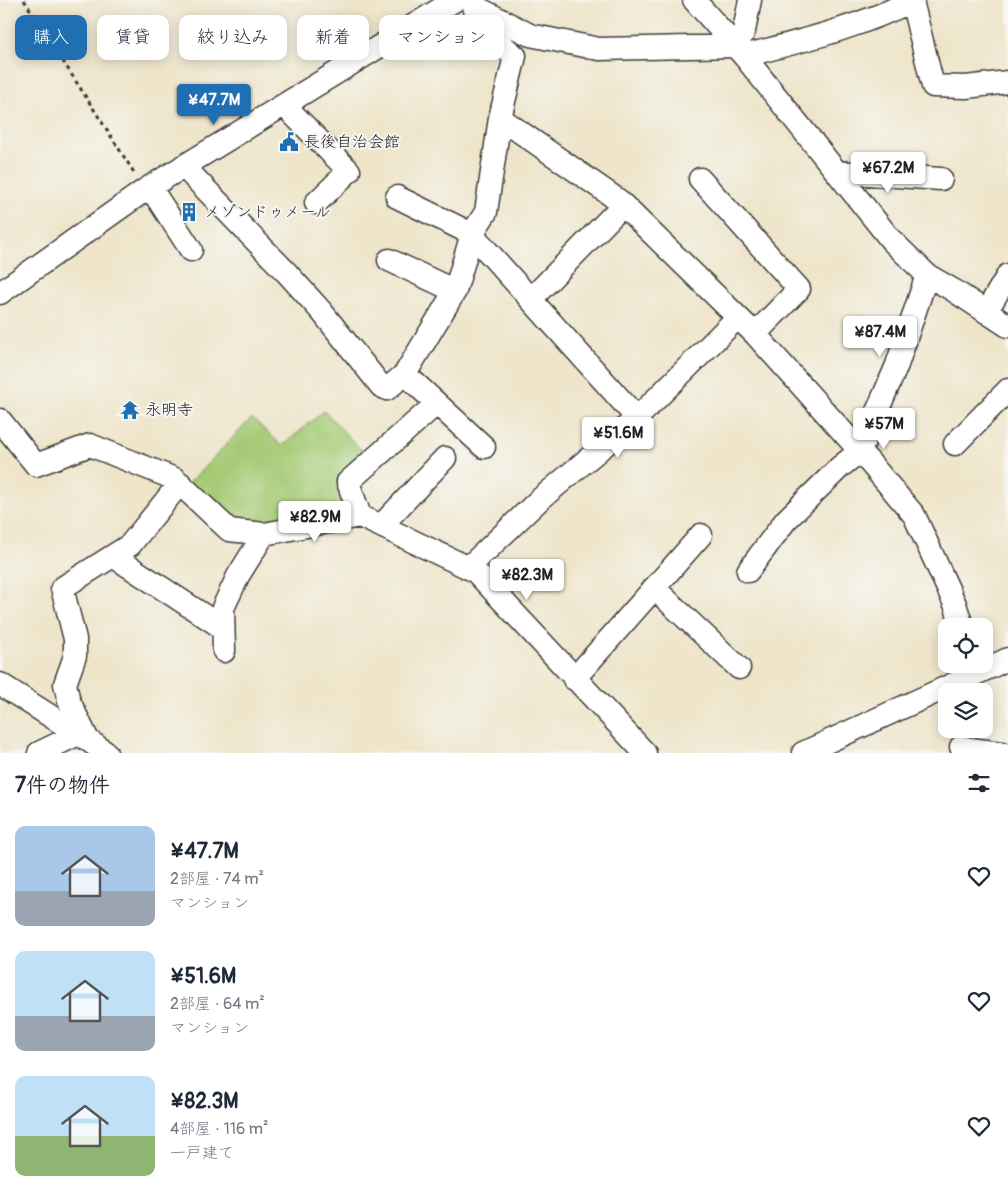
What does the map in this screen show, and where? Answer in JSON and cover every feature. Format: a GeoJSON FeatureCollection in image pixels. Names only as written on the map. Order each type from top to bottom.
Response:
{"type":"FeatureCollection","features":[{"type":"Feature","properties":{"kind":"street"},"geometry":{"type":"LineString","coordinates":[[694,0],[740,51],[891,240],[927,275],[1008,326]]}},
{"type":"Feature","properties":{"kind":"street"},"geometry":{"type":"LineString","coordinates":[[740,51],[750,0]]}},
{"type":"Feature","properties":{"kind":"street"},"geometry":{"type":"LineString","coordinates":[[468,2],[530,35],[599,49],[740,51],[802,41],[868,20],[912,0],[932,86],[966,87],[1008,82]]}},
{"type":"Feature","properties":{"kind":"street"},"geometry":{"type":"LineString","coordinates":[[183,166],[287,272],[322,312],[381,386],[387,389],[405,374],[455,291],[472,234],[486,212],[500,118],[515,56],[478,25],[468,2]]}},
{"type":"Feature","properties":{"kind":"street"},"geometry":{"type":"LineString","coordinates":[[0,293],[144,184],[183,166],[284,104],[468,2]]}},
{"type":"Feature","properties":{"kind":"street"},"geometry":{"type":"LineString","coordinates":[[284,104],[349,171],[316,203]]}},
{"type":"Feature","properties":{"kind":"street"},"geometry":{"type":"LineString","coordinates":[[500,118],[618,200],[755,334],[860,451],[914,515],[955,604],[959,618]]}},
{"type":"Feature","properties":{"kind":"street"},"geometry":{"type":"LineString","coordinates":[[837,172],[941,180]]}},
{"type":"Feature","properties":{"kind":"street"},"geometry":{"type":"LineString","coordinates":[[700,179],[798,289],[755,334]]}},
{"type":"Feature","properties":{"kind":"street"},"geometry":{"type":"LineString","coordinates":[[144,184],[191,250]]}},
{"type":"Feature","properties":{"kind":"street"},"geometry":{"type":"LineString","coordinates":[[397,198],[472,234],[637,418]]}},
{"type":"Feature","properties":{"kind":"street"},"geometry":{"type":"LineString","coordinates":[[531,299],[623,205]]}},
{"type":"Feature","properties":{"kind":"street"},"geometry":{"type":"LineString","coordinates":[[389,260],[455,291]]}},
{"type":"Feature","properties":{"kind":"street"},"geometry":{"type":"LineString","coordinates":[[748,571],[786,520],[840,467],[860,451],[897,365],[927,275]]}},
{"type":"Feature","properties":{"kind":"street"},"geometry":{"type":"LineString","coordinates":[[986,312],[1008,275]]}},
{"type":"Feature","properties":{"kind":"street"},"geometry":{"type":"LineString","coordinates":[[468,568],[538,501],[637,418],[737,318]]}},
{"type":"Feature","properties":{"kind":"street"},"geometry":{"type":"LineString","coordinates":[[405,374],[484,446]]}},
{"type":"Feature","properties":{"kind":"street"},"geometry":{"type":"LineString","coordinates":[[955,444],[1008,390]]}},
{"type":"Feature","properties":{"kind":"street"},"geometry":{"type":"LineString","coordinates":[[360,516],[348,482],[436,404]]}},
{"type":"Feature","properties":{"kind":"street"},"geometry":{"type":"LineString","coordinates":[[0,420],[36,465],[90,445],[175,479],[229,530],[264,534],[360,516],[475,571],[645,753]]}},
{"type":"Feature","properties":{"kind":"street"},"geometry":{"type":"LineString","coordinates":[[381,526],[445,458]]}},
{"type":"Feature","properties":{"kind":"street"},"geometry":{"type":"LineString","coordinates":[[91,742],[69,701],[65,684],[76,656],[76,639],[62,588],[130,546],[180,483]]}},
{"type":"Feature","properties":{"kind":"street"},"geometry":{"type":"LineString","coordinates":[[224,651],[223,608],[238,576],[264,534]]}},
{"type":"Feature","properties":{"kind":"street"},"geometry":{"type":"LineString","coordinates":[[574,679],[701,534]]}},
{"type":"Feature","properties":{"kind":"street"},"geometry":{"type":"LineString","coordinates":[[113,556],[223,628]]}},
{"type":"Feature","properties":{"kind":"street"},"geometry":{"type":"LineString","coordinates":[[654,588],[739,668]]}},
{"type":"Feature","properties":{"kind":"street"},"geometry":{"type":"LineString","coordinates":[[803,753],[1008,659]]}},
{"type":"Feature","properties":{"kind":"street"},"geometry":{"type":"LineString","coordinates":[[0,684],[91,742]]}},
{"type":"Feature","properties":{"kind":"street"},"geometry":{"type":"LineString","coordinates":[[38,753],[91,742]]}},
{"type":"Feature","properties":{"kind":"street"},"geometry":{"type":"LineString","coordinates":[[961,743],[970,749],[1002,753]]}},
{"type":"Feature","properties":{"kind":"path"},"geometry":{"type":"LineString","coordinates":[[24,0],[144,184]]}},
{"type":"Feature","properties":{"kind":"green space"},"geometry":{"type":"Polygon","coordinates":[[[324,411],[368,457],[354,510],[262,529],[230,527],[189,483],[252,418],[282,446],[324,411]]]}},
{"type":"Feature","properties":{"kind":"place","name":"長後自治会館"},"geometry":{"type":"Point","coordinates":[289,142]}},
{"type":"Feature","properties":{"kind":"place","name":"メゾンドゥメール"},"geometry":{"type":"Point","coordinates":[189,212]}},
{"type":"Feature","properties":{"kind":"place","name":"永明寺"},"geometry":{"type":"Point","coordinates":[130,410]}}]}
